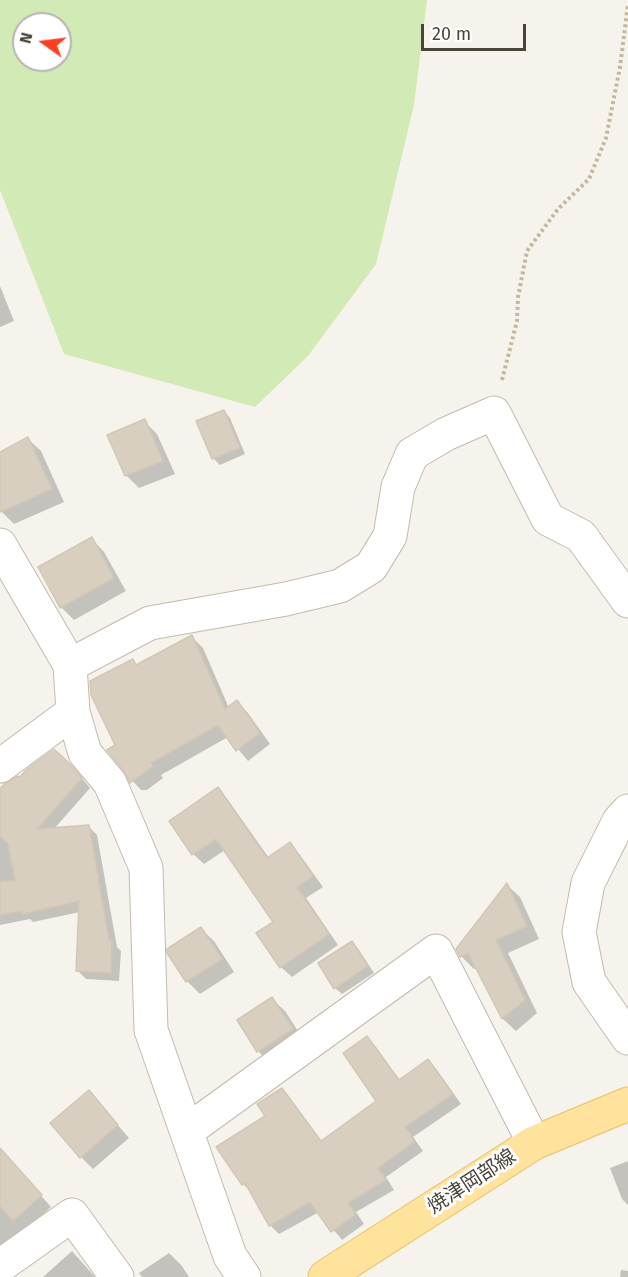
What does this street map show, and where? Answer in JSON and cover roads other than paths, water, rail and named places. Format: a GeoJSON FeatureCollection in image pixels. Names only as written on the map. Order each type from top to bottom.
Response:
{"type":"FeatureCollection","features":[{"type":"Feature","properties":{"kind":"main road","name":"焼津岡部線"},"geometry":{"type":"LineString","coordinates":[[325,1277],[534,1143],[628,1104]]}},
{"type":"Feature","properties":{"kind":"street"},"geometry":{"type":"LineString","coordinates":[[70,665],[150,623],[286,599],[340,586],[371,567],[390,536],[398,487],[412,453],[446,434],[494,413],[548,519],[581,536],[628,601]]}},
{"type":"Feature","properties":{"kind":"street"},"geometry":{"type":"LineString","coordinates":[[0,545],[70,665],[74,712],[85,753],[110,783],[146,868],[151,1030],[230,1256],[244,1277]]}},
{"type":"Feature","properties":{"kind":"street"},"geometry":{"type":"LineString","coordinates":[[0,766],[74,712]]}},
{"type":"Feature","properties":{"kind":"street"},"geometry":{"type":"LineString","coordinates":[[628,811],[619,821],[588,883],[579,932],[589,982],[628,1038]]}},
{"type":"Feature","properties":{"kind":"street"},"geometry":{"type":"LineString","coordinates":[[187,1131],[436,951],[534,1143]]}},
{"type":"Feature","properties":{"kind":"street"},"geometry":{"type":"LineString","coordinates":[[0,1266],[72,1215],[117,1277]]}}]}
